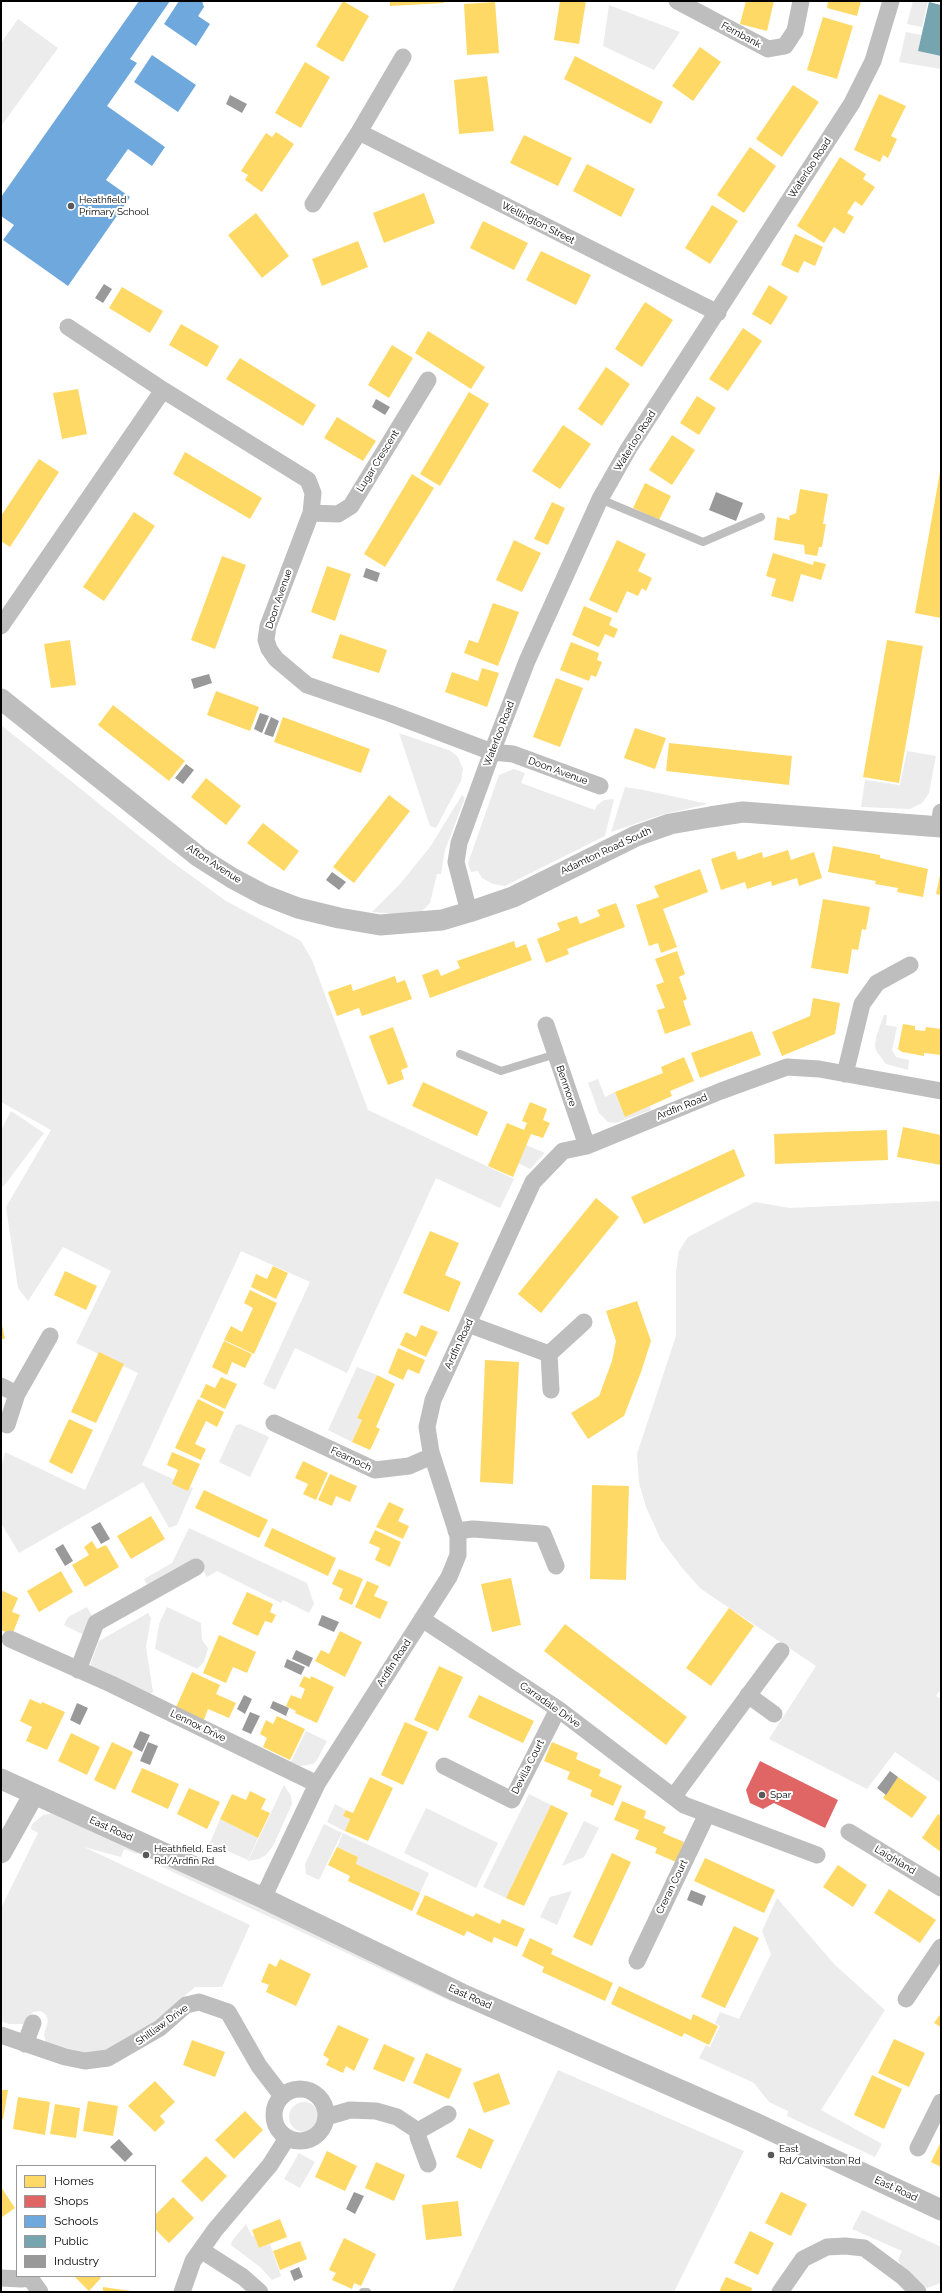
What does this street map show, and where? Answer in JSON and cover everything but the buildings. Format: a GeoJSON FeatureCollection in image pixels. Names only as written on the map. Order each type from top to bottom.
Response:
{"type":"FeatureCollection","features":[{"type":"Feature","properties":{"kind":"street","name":"Fernbank"},"geometry":{"type":"LineString","coordinates":[[677,1],[768,49],[785,46],[795,31],[801,1]]}},
{"type":"Feature","properties":{"kind":"street","name":"Waterloo Road"},"geometry":{"type":"LineString","coordinates":[[469,912],[456,862],[459,843],[527,662],[600,499],[630,448],[852,103],[873,61],[884,32],[891,1]]}},
{"type":"Feature","properties":{"kind":"street"},"geometry":{"type":"LineString","coordinates":[[313,204],[359,132],[403,57]]}},
{"type":"Feature","properties":{"kind":"street","name":"Wellington Street"},"geometry":{"type":"LineString","coordinates":[[359,132],[718,313]]}},
{"type":"Feature","properties":{"kind":"street","name":"Doon Avenue"},"geometry":{"type":"LineString","coordinates":[[68,327],[163,390],[308,480],[313,493],[311,512],[268,626],[266,640],[269,649],[276,659],[307,686],[389,713],[492,752],[513,754],[600,786]]}},
{"type":"Feature","properties":{"kind":"street","name":"Lugar Crescent"},"geometry":{"type":"LineString","coordinates":[[311,512],[338,514],[351,506],[428,380]]}},
{"type":"Feature","properties":{"kind":"street"},"geometry":{"type":"LineString","coordinates":[[1,626],[163,390]]}},
{"type":"Feature","properties":{"kind":"street","name":"Afton Avenue"},"geometry":{"type":"LineString","coordinates":[[1,699],[199,857],[264,896],[298,908],[339,918],[380,925],[442,920],[469,912]]}},
{"type":"Feature","properties":{"kind":"street","name":"Adamton Road South"},"geometry":{"type":"LineString","coordinates":[[469,912],[513,897],[636,836],[690,820],[743,812],[940,822]]}},
{"type":"Feature","properties":{"kind":"street"},"geometry":{"type":"LineString","coordinates":[[845,1074],[862,1004],[877,983],[910,965]]}},
{"type":"Feature","properties":{"kind":"street","name":"Benmore"},"geometry":{"type":"LineString","coordinates":[[546,1025],[587,1146]]}},
{"type":"Feature","properties":{"kind":"street","name":"Ardfin Road"},"geometry":{"type":"LineString","coordinates":[[263,1898],[317,1784],[449,1577],[458,1555],[456,1532],[432,1456],[427,1427],[433,1400],[533,1182],[563,1151],[587,1146],[721,1091],[787,1067],[813,1068],[941,1091]]}},
{"type":"Feature","properties":{"kind":"street"},"geometry":{"type":"LineString","coordinates":[[549,1354],[584,1322]]}},
{"type":"Feature","properties":{"kind":"street"},"geometry":{"type":"LineString","coordinates":[[468,1324],[549,1354]]}},
{"type":"Feature","properties":{"kind":"street"},"geometry":{"type":"LineString","coordinates":[[7,1425],[17,1394],[50,1336]]}},
{"type":"Feature","properties":{"kind":"street"},"geometry":{"type":"LineString","coordinates":[[549,1354],[551,1390]]}},
{"type":"Feature","properties":{"kind":"street"},"geometry":{"type":"LineString","coordinates":[[1,1386],[17,1394]]}},
{"type":"Feature","properties":{"kind":"street","name":"Fearnoch"},"geometry":{"type":"LineString","coordinates":[[274,1423],[375,1470],[409,1466],[432,1456]]}},
{"type":"Feature","properties":{"kind":"street"},"geometry":{"type":"LineString","coordinates":[[456,1532],[473,1530],[543,1534],[556,1566]]}},
{"type":"Feature","properties":{"kind":"street"},"geometry":{"type":"LineString","coordinates":[[78,1670],[96,1623],[196,1567]]}},
{"type":"Feature","properties":{"kind":"street","name":"Carradale Drive"},"geometry":{"type":"LineString","coordinates":[[422,1619],[558,1709],[684,1805],[817,1855]]}},
{"type":"Feature","properties":{"kind":"street","name":"Lennox Drive"},"geometry":{"type":"LineString","coordinates":[[10,1639],[317,1784]]}},
{"type":"Feature","properties":{"kind":"street"},"geometry":{"type":"LineString","coordinates":[[674,1796],[781,1651]]}},
{"type":"Feature","properties":{"kind":"street"},"geometry":{"type":"LineString","coordinates":[[748,1695],[774,1714]]}},
{"type":"Feature","properties":{"kind":"street","name":"Devilla Court"},"geometry":{"type":"LineString","coordinates":[[444,1766],[512,1800],[558,1709]]}},
{"type":"Feature","properties":{"kind":"street","name":"East Road"},"geometry":{"type":"LineString","coordinates":[[1,1778],[263,1898],[462,1994],[751,2120],[941,2210]]}},
{"type":"Feature","properties":{"kind":"street"},"geometry":{"type":"LineString","coordinates":[[1,1853],[34,1794]]}},
{"type":"Feature","properties":{"kind":"street","name":"Creran Court"},"geometry":{"type":"LineString","coordinates":[[636,1961],[707,1814]]}},
{"type":"Feature","properties":{"kind":"street","name":"Laighland"},"geometry":{"type":"LineString","coordinates":[[849,1832],[941,1888]]}},
{"type":"Feature","properties":{"kind":"street"},"geometry":{"type":"LineString","coordinates":[[906,1999],[941,1947]]}},
{"type":"Feature","properties":{"kind":"street","name":"Shilliaw Drive"},"geometry":{"type":"LineString","coordinates":[[1,2035],[65,2057],[85,2061],[108,2058],[131,2047],[160,2028],[186,2004],[199,2002],[228,2012],[259,2066],[282,2096]]}},
{"type":"Feature","properties":{"kind":"street"},"geometry":{"type":"LineString","coordinates":[[25,2044],[33,2023]]}},
{"type":"Feature","properties":{"kind":"street"},"geometry":{"type":"LineString","coordinates":[[296,2089],[311,2091],[322,2102],[326,2117],[320,2133],[312,2138],[295,2141],[287,2138],[281,2133],[274,2118],[277,2103],[282,2096],[296,2089]]}},
{"type":"Feature","properties":{"kind":"street"},"geometry":{"type":"LineString","coordinates":[[918,2148],[941,2102]]}},
{"type":"Feature","properties":{"kind":"street"},"geometry":{"type":"LineString","coordinates":[[326,2117],[350,2110],[376,2111],[397,2116],[418,2131]]}},
{"type":"Feature","properties":{"kind":"street"},"geometry":{"type":"LineString","coordinates":[[428,2164],[418,2137],[418,2131],[422,2127],[448,2114]]}},
{"type":"Feature","properties":{"kind":"street"},"geometry":{"type":"LineString","coordinates":[[182,2292],[193,2261],[259,2179],[287,2138]]}},
{"type":"Feature","properties":{"kind":"street"},"geometry":{"type":"LineString","coordinates":[[780,2292],[803,2259],[827,2247],[845,2246],[864,2248],[903,2276],[918,2292]]}},
{"type":"Feature","properties":{"kind":"street"},"geometry":{"type":"LineString","coordinates":[[201,2250],[243,2277],[260,2292]]}},
{"type":"Feature","properties":{"kind":"street"},"geometry":{"type":"LineString","coordinates":[[1,2278],[34,2282]]}},
{"type":"Feature","properties":{"kind":"lane"},"geometry":{"type":"LineString","coordinates":[[600,499],[703,542],[761,517]]}},
{"type":"Feature","properties":{"kind":"lane"},"geometry":{"type":"LineString","coordinates":[[460,1054],[501,1071],[556,1054]]}},
{"type":"Feature","properties":{"kind":"shaded area"},"geometry":{"type":"Polygon","coordinates":[[[913,1],[928,1],[922,27],[907,24],[913,1]]]}},
{"type":"Feature","properties":{"kind":"shaded area"},"geometry":{"type":"Polygon","coordinates":[[[609,5],[680,32],[654,70],[603,46],[609,5]]]}},
{"type":"Feature","properties":{"kind":"shaded area"},"geometry":{"type":"Polygon","coordinates":[[[18,19],[58,48],[1,126],[1,43],[18,19]]]}},
{"type":"Feature","properties":{"kind":"shaded area"},"geometry":{"type":"Polygon","coordinates":[[[906,32],[922,35],[919,51],[941,56],[941,69],[899,62],[906,32]]]}},
{"type":"Feature","properties":{"kind":"shaded area"},"geometry":{"type":"Polygon","coordinates":[[[1,725],[168,859],[226,901],[301,941],[312,960],[368,1110],[514,1179],[500,1208],[436,1178],[347,1373],[295,1348],[275,1390],[263,1384],[310,1282],[241,1251],[142,1465],[193,1488],[177,1525],[169,1528],[143,1482],[19,1553],[1,1523],[1,1468],[5,1452],[85,1490],[138,1373],[76,1343],[111,1271],[63,1247],[28,1301],[18,1288],[6,1207],[51,1130],[1,1102],[1,725]]]}},
{"type":"Feature","properties":{"kind":"shaded area"},"geometry":{"type":"Polygon","coordinates":[[[399,733],[451,751],[458,757],[463,769],[461,781],[436,828],[430,826],[399,733]]]}},
{"type":"Feature","properties":{"kind":"shaded area"},"geometry":{"type":"Polygon","coordinates":[[[907,751],[936,756],[929,793],[922,803],[910,809],[861,807],[865,780],[900,785],[907,751]]]}},
{"type":"Feature","properties":{"kind":"shaded area"},"geometry":{"type":"Polygon","coordinates":[[[514,769],[525,773],[521,783],[595,810],[597,805],[604,800],[614,799],[605,836],[505,886],[493,884],[482,878],[478,871],[471,872],[468,863],[499,775],[514,769]]]}},
{"type":"Feature","properties":{"kind":"shaded area"},"geometry":{"type":"Polygon","coordinates":[[[625,787],[708,804],[661,815],[611,832],[625,787]]]}},
{"type":"Feature","properties":{"kind":"shaded area"},"geometry":{"type":"Polygon","coordinates":[[[462,795],[465,798],[445,850],[441,874],[437,874],[430,903],[422,911],[408,915],[372,912],[400,884],[430,847],[462,795]]]}},
{"type":"Feature","properties":{"kind":"shaded area"},"geometry":{"type":"Polygon","coordinates":[[[884,1015],[887,1015],[886,1025],[897,1027],[892,1050],[896,1057],[909,1060],[908,1070],[886,1064],[877,1052],[875,1046],[876,1037],[884,1015]]]}},
{"type":"Feature","properties":{"kind":"shaded area"},"geometry":{"type":"Polygon","coordinates":[[[598,1079],[605,1097],[615,1092],[625,1117],[650,1106],[651,1110],[616,1123],[608,1122],[599,1113],[588,1083],[598,1079]]]}},
{"type":"Feature","properties":{"kind":"shaded area"},"geometry":{"type":"Polygon","coordinates":[[[11,1111],[44,1133],[3,1187],[1,1187],[1,1130],[11,1111]]]}},
{"type":"Feature","properties":{"kind":"shaded area"},"geometry":{"type":"Polygon","coordinates":[[[526,1145],[545,1153],[530,1169],[518,1163],[526,1145]]]}},
{"type":"Feature","properties":{"kind":"shaded area"},"geometry":{"type":"Polygon","coordinates":[[[941,1201],[941,1689],[936,1696],[941,1699],[941,1783],[895,1752],[867,1789],[769,1739],[816,1666],[701,1589],[683,1569],[661,1540],[646,1507],[639,1483],[637,1454],[676,1336],[676,1271],[679,1251],[688,1237],[755,1202],[790,1208],[941,1201]]]}},
{"type":"Feature","properties":{"kind":"shaded area"},"geometry":{"type":"Polygon","coordinates":[[[357,1367],[377,1375],[357,1418],[362,1420],[352,1442],[328,1430],[357,1367]]]}},
{"type":"Feature","properties":{"kind":"shaded area"},"geometry":{"type":"Polygon","coordinates":[[[240,1424],[269,1437],[250,1477],[219,1462],[236,1425],[240,1424]]]}},
{"type":"Feature","properties":{"kind":"shaded area"},"geometry":{"type":"Polygon","coordinates":[[[189,1528],[307,1583],[314,1604],[309,1613],[283,1600],[281,1603],[217,1571],[207,1577],[197,1561],[149,1588],[144,1579],[172,1563],[189,1528]]]}},
{"type":"Feature","properties":{"kind":"shaded area"},"geometry":{"type":"Polygon","coordinates":[[[87,1607],[93,1618],[84,1635],[64,1625],[68,1617],[87,1607]]]}},
{"type":"Feature","properties":{"kind":"shaded area"},"geometry":{"type":"Polygon","coordinates":[[[167,1607],[201,1623],[202,1640],[208,1648],[204,1662],[197,1669],[155,1649],[159,1624],[167,1607]]]}},
{"type":"Feature","properties":{"kind":"shaded area"},"geometry":{"type":"Polygon","coordinates":[[[148,1613],[151,1618],[146,1647],[153,1692],[150,1694],[92,1672],[91,1662],[99,1641],[148,1613]]]}},
{"type":"Feature","properties":{"kind":"shaded area"},"geometry":{"type":"Polygon","coordinates":[[[306,1731],[327,1741],[317,1760],[313,1764],[300,1766],[291,1762],[306,1731]]]}},
{"type":"Feature","properties":{"kind":"shaded area"},"geometry":{"type":"Polygon","coordinates":[[[284,1785],[291,1796],[292,1804],[273,1846],[266,1855],[259,1859],[248,1861],[284,1785]]]}},
{"type":"Feature","properties":{"kind":"shaded area"},"geometry":{"type":"Polygon","coordinates":[[[529,1794],[551,1805],[506,1898],[483,1887],[529,1794]]]}},
{"type":"Feature","properties":{"kind":"shaded area"},"geometry":{"type":"Polygon","coordinates":[[[335,1804],[346,1810],[343,1816],[350,1819],[345,1831],[327,1822],[335,1804]]]}},
{"type":"Feature","properties":{"kind":"shaded area"},"geometry":{"type":"Polygon","coordinates":[[[426,1808],[498,1843],[476,1888],[404,1853],[426,1808]]]}},
{"type":"Feature","properties":{"kind":"shaded area"},"geometry":{"type":"Polygon","coordinates":[[[58,1812],[140,1847],[137,1854],[124,1849],[121,1857],[84,1847],[250,1925],[222,1987],[195,1987],[152,2024],[110,2049],[86,2053],[65,2054],[46,2043],[44,2034],[48,2021],[46,2015],[41,2011],[33,2012],[24,2024],[9,2024],[1,2021],[1,1908],[38,1833],[31,1829],[32,1824],[43,1815],[58,1812]]]}},
{"type":"Feature","properties":{"kind":"shaded area"},"geometry":{"type":"Polygon","coordinates":[[[220,1819],[258,1838],[248,1860],[210,1843],[220,1819]]]}},
{"type":"Feature","properties":{"kind":"shaded area"},"geometry":{"type":"Polygon","coordinates":[[[584,1821],[599,1828],[584,1857],[562,1866],[584,1821]]]}},
{"type":"Feature","properties":{"kind":"shaded area"},"geometry":{"type":"Polygon","coordinates":[[[324,1824],[342,1833],[319,1880],[306,1874],[305,1864],[324,1824]]]}},
{"type":"Feature","properties":{"kind":"shaded area"},"geometry":{"type":"Polygon","coordinates":[[[343,1833],[429,1873],[420,1893],[356,1864],[358,1857],[337,1847],[343,1833]]]}},
{"type":"Feature","properties":{"kind":"shaded area"},"geometry":{"type":"Polygon","coordinates":[[[164,1858],[455,1993],[452,2002],[160,1866],[164,1858]]]}},
{"type":"Feature","properties":{"kind":"shaded area"},"geometry":{"type":"Polygon","coordinates":[[[572,1891],[557,1925],[540,1917],[550,1897],[572,1891]]]}},
{"type":"Feature","properties":{"kind":"shaded area"},"geometry":{"type":"Polygon","coordinates":[[[777,1898],[835,1965],[885,2010],[821,2110],[882,2144],[875,2157],[787,2116],[788,2111],[769,2102],[754,2083],[699,2058],[706,2045],[710,2047],[720,2026],[715,2023],[720,2012],[739,2019],[771,1954],[762,1931],[777,1898]]]}},
{"type":"Feature","properties":{"kind":"shaded area"},"geometry":{"type":"Polygon","coordinates":[[[558,2070],[744,2151],[674,2292],[452,2292],[558,2070]]]}},
{"type":"Feature","properties":{"kind":"shaded area"},"geometry":{"type":"Polygon","coordinates":[[[304,2102],[315,2106],[319,2117],[315,2128],[304,2132],[293,2128],[289,2117],[293,2106],[304,2102]]]}},
{"type":"Feature","properties":{"kind":"shaded area"},"geometry":{"type":"Polygon","coordinates":[[[299,2153],[315,2162],[300,2188],[284,2179],[299,2153]]]}},
{"type":"Feature","properties":{"kind":"shaded area"},"geometry":{"type":"Polygon","coordinates":[[[862,2210],[941,2247],[941,2283],[927,2288],[921,2286],[903,2269],[898,2260],[902,2251],[852,2229],[862,2210]]]}},
{"type":"Feature","properties":{"kind":"shaded area"},"geometry":{"type":"Polygon","coordinates":[[[246,2224],[252,2236],[255,2237],[259,2248],[270,2244],[281,2276],[272,2280],[260,2267],[231,2245],[232,2241],[246,2224]]]}},
{"type":"Feature","properties":{"kind":"place","name":"Heathfield Primary School"},"geometry":{"type":"Point","coordinates":[71,206]}},
{"type":"Feature","properties":{"kind":"place","name":"Spar"},"geometry":{"type":"Point","coordinates":[762,1795]}},
{"type":"Feature","properties":{"kind":"place","name":"Heathfield, East Rd/Ardfin Rd"},"geometry":{"type":"Point","coordinates":[146,1855]}},
{"type":"Feature","properties":{"kind":"place","name":"East Rd/Calvinston Rd"},"geometry":{"type":"Point","coordinates":[771,2155]}}]}
